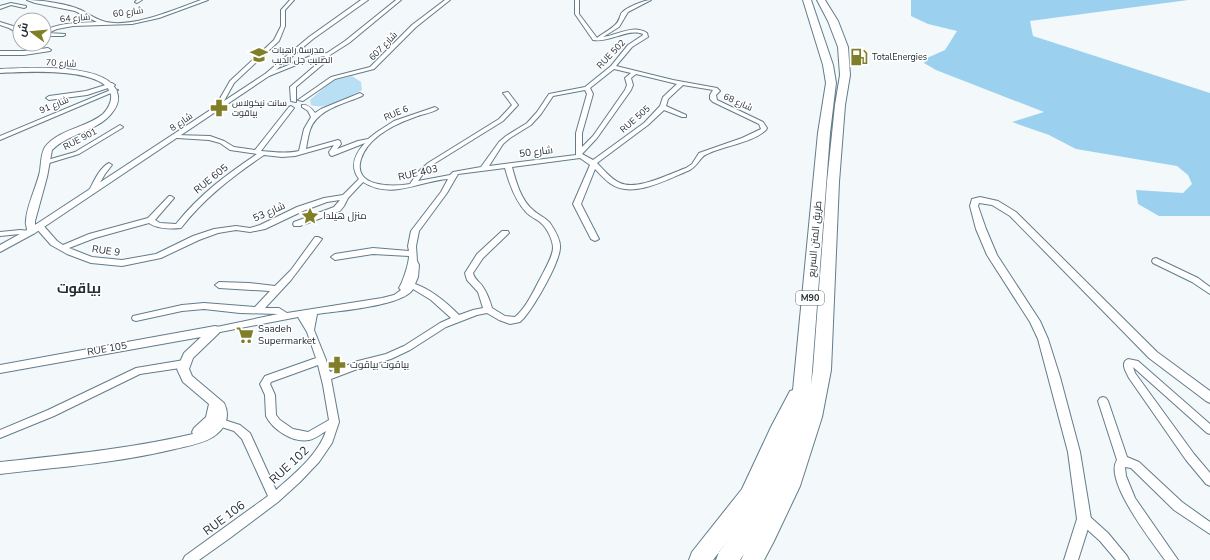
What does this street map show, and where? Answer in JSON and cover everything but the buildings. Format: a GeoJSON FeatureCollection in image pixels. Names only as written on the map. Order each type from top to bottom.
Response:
{"type":"FeatureCollection","features":[{"type":"Feature","properties":{"kind":"highway","name":"طريق المتن السريع"},"geometry":{"type":"LineString","coordinates":[[727,560],[756,516],[779,470],[793,433],[800,405],[824,133],[831,83],[829,70],[815,21],[807,0]]}},
{"type":"Feature","properties":{"kind":"highway","name":"طريق المتن السريع"},"geometry":{"type":"LineString","coordinates":[[752,560],[767,534],[790,486],[813,416],[822,370],[833,182],[840,105],[846,75],[843,47],[833,21],[821,0]]}},
{"type":"Feature","properties":{"kind":"highway"},"geometry":{"type":"LineString","coordinates":[[815,21],[833,21]]}},
{"type":"Feature","properties":{"kind":"highway"},"geometry":{"type":"LineString","coordinates":[[700,560],[749,496],[762,470],[780,427],[802,386]]}},
{"type":"Feature","properties":{"kind":"street","name":"شارع 60"},"geometry":{"type":"LineString","coordinates":[[29,0],[78,11],[104,23],[114,24],[138,22],[206,0]]}},
{"type":"Feature","properties":{"kind":"street"},"geometry":{"type":"LineString","coordinates":[[217,110],[232,82],[276,41],[283,26],[283,10],[292,0]]}},
{"type":"Feature","properties":{"kind":"street","name":"شارع 8"},"geometry":{"type":"LineString","coordinates":[[0,249],[33,230],[217,110],[267,75],[311,38],[365,0]]}},
{"type":"Feature","properties":{"kind":"street"},"geometry":{"type":"LineString","coordinates":[[267,75],[315,56],[328,54],[347,42],[399,0]]}},
{"type":"Feature","properties":{"kind":"street","name":"شارع 607"},"geometry":{"type":"LineString","coordinates":[[300,102],[333,78],[372,68],[414,26],[448,0]]}},
{"type":"Feature","properties":{"kind":"street"},"geometry":{"type":"LineString","coordinates":[[577,0],[577,14],[593,36],[598,40],[620,24],[623,14],[649,0]]}},
{"type":"Feature","properties":{"kind":"street"},"geometry":{"type":"LineString","coordinates":[[0,8],[12,4],[24,7]]}},
{"type":"Feature","properties":{"kind":"street"},"geometry":{"type":"LineString","coordinates":[[0,23],[12,28]]}},
{"type":"Feature","properties":{"kind":"street","name":"شارع 64"},"geometry":{"type":"LineString","coordinates":[[63,35],[47,35],[45,33],[50,30],[63,27],[104,23]]}},
{"type":"Feature","properties":{"kind":"street","name":"RUE 502"},"geometry":{"type":"LineString","coordinates":[[484,168],[501,143],[529,124],[539,113],[551,95],[587,88],[613,67],[626,50],[644,38],[645,33],[634,31],[623,32],[598,40]]}},
{"type":"Feature","properties":{"kind":"street"},"geometry":{"type":"LineString","coordinates":[[0,53],[32,52]]}},
{"type":"Feature","properties":{"kind":"street"},"geometry":{"type":"LineString","coordinates":[[314,117],[310,110],[300,102],[293,87],[326,59],[328,54]]}},
{"type":"Feature","properties":{"kind":"street"},"geometry":{"type":"LineString","coordinates":[[613,67],[682,83]]}},
{"type":"Feature","properties":{"kind":"street","name":"شارع 70"},"geometry":{"type":"LineString","coordinates":[[0,71],[48,71],[79,73],[102,79],[114,88]]}},
{"type":"Feature","properties":{"kind":"street"},"geometry":{"type":"LineString","coordinates":[[580,155],[595,137],[628,90],[630,85],[628,78],[636,72]]}},
{"type":"Feature","properties":{"kind":"street","name":"RUE 505"},"geometry":{"type":"LineString","coordinates":[[594,164],[646,124],[663,107],[664,98],[682,83]]}},
{"type":"Feature","properties":{"kind":"street","name":"شارع 68"},"geometry":{"type":"LineString","coordinates":[[594,164],[615,184],[625,188],[639,187],[679,173],[694,165],[701,154],[756,134],[763,130],[763,125],[750,117],[727,108],[715,101],[713,97],[717,93],[716,90],[682,83]]}},
{"type":"Feature","properties":{"kind":"street"},"geometry":{"type":"LineString","coordinates":[[0,234],[33,230],[30,221],[46,162],[48,149],[53,143],[107,114],[115,97],[114,88],[49,98]]}},
{"type":"Feature","properties":{"kind":"street","name":"شارع 91"},"geometry":{"type":"LineString","coordinates":[[0,138],[114,88]]}},
{"type":"Feature","properties":{"kind":"street"},"geometry":{"type":"LineString","coordinates":[[580,155],[579,133],[590,94],[587,88]]}},
{"type":"Feature","properties":{"kind":"street"},"geometry":{"type":"LineString","coordinates":[[412,186],[420,173],[436,160],[507,115],[515,105],[506,93]]}},
{"type":"Feature","properties":{"kind":"street"},"geometry":{"type":"LineString","coordinates":[[302,152],[307,129],[314,117],[323,110],[360,95]]}},
{"type":"Feature","properties":{"kind":"street"},"geometry":{"type":"LineString","coordinates":[[291,108],[300,102]]}},
{"type":"Feature","properties":{"kind":"street","name":"RUE 605"},"geometry":{"type":"LineString","coordinates":[[151,220],[157,225],[178,226],[197,204],[259,153],[291,108],[288,105],[300,102]]}},
{"type":"Feature","properties":{"kind":"street"},"geometry":{"type":"LineString","coordinates":[[663,107],[684,116]]}},
{"type":"Feature","properties":{"kind":"street","name":"RUE 6"},"geometry":{"type":"LineString","coordinates":[[369,141],[379,131],[393,123],[435,109]]}},
{"type":"Feature","properties":{"kind":"street"},"geometry":{"type":"LineString","coordinates":[[310,110],[323,110]]}},
{"type":"Feature","properties":{"kind":"street","name":"RUE 901"},"geometry":{"type":"LineString","coordinates":[[46,162],[77,153],[120,127]]}},
{"type":"Feature","properties":{"kind":"street"},"geometry":{"type":"LineString","coordinates":[[177,136],[210,138],[222,142],[232,149],[282,155],[302,152],[338,142],[332,154],[360,142],[369,141]]}},
{"type":"Feature","properties":{"kind":"street"},"geometry":{"type":"LineString","coordinates":[[297,224],[336,209],[342,204],[344,197],[362,179],[356,168],[356,162],[358,156],[369,141]]}},
{"type":"Feature","properties":{"kind":"street"},"geometry":{"type":"LineString","coordinates":[[580,155],[594,164],[577,204],[595,238]]}},
{"type":"Feature","properties":{"kind":"street","name":"شارع 50"},"geometry":{"type":"LineString","coordinates":[[453,177],[455,173],[461,171],[508,166],[580,155]]}},
{"type":"Feature","properties":{"kind":"street"},"geometry":{"type":"LineString","coordinates":[[91,192],[102,173],[109,166]]}},
{"type":"Feature","properties":{"kind":"street"},"geometry":{"type":"LineString","coordinates":[[505,233],[480,256],[469,273],[470,278],[475,282],[486,299],[488,310],[497,316],[517,320],[536,294],[552,263],[557,248],[553,234],[548,226],[542,219],[529,210],[522,201],[511,180],[508,166]]}},
{"type":"Feature","properties":{"kind":"street"},"geometry":{"type":"LineString","coordinates":[[0,468],[142,452],[205,435],[217,427],[216,421],[223,417],[220,407],[187,379],[184,374],[184,364],[194,349],[215,330],[286,316],[373,302],[397,297],[408,290],[409,284],[414,277],[415,265],[412,258],[413,238],[415,231],[444,193],[453,177]]}},
{"type":"Feature","properties":{"kind":"street","name":"RUE 403"},"geometry":{"type":"LineString","coordinates":[[362,179],[370,185],[392,189],[412,186],[436,178],[453,177]]}},
{"type":"Feature","properties":{"kind":"street"},"geometry":{"type":"LineString","coordinates":[[350,191],[370,185]]}},
{"type":"Feature","properties":{"kind":"street","name":"شارع 53"},"geometry":{"type":"LineString","coordinates":[[178,247],[196,238],[217,231],[240,228],[250,230],[262,227],[300,209],[326,200],[344,197]]}},
{"type":"Feature","properties":{"kind":"street"},"geometry":{"type":"LineString","coordinates":[[62,248],[92,236],[151,220],[171,198]]}},
{"type":"Feature","properties":{"kind":"street"},"geometry":{"type":"LineString","coordinates":[[1071,560],[1084,519],[1081,491],[1074,452],[1049,356],[1035,321],[992,255],[978,222],[974,206],[975,201],[990,200],[1013,214],[1143,345],[1210,398]]}},
{"type":"Feature","properties":{"kind":"street","name":"RUE 9"},"geometry":{"type":"LineString","coordinates":[[33,230],[62,248],[91,260],[122,264],[158,256],[178,247]]}},
{"type":"Feature","properties":{"kind":"street"},"geometry":{"type":"LineString","coordinates":[[258,311],[277,289],[288,280],[304,256],[318,239]]}},
{"type":"Feature","properties":{"kind":"street"},"geometry":{"type":"LineString","coordinates":[[335,257],[373,251],[412,258]]}},
{"type":"Feature","properties":{"kind":"street"},"geometry":{"type":"LineString","coordinates":[[1156,261],[1195,280],[1210,291]]}},
{"type":"Feature","properties":{"kind":"street"},"geometry":{"type":"LineString","coordinates":[[409,284],[434,298],[457,319]]}},
{"type":"Feature","properties":{"kind":"street"},"geometry":{"type":"LineString","coordinates":[[219,285],[277,289]]}},
{"type":"Feature","properties":{"kind":"street"},"geometry":{"type":"LineString","coordinates":[[136,318],[194,306],[258,311],[280,311],[286,316]]}},
{"type":"Feature","properties":{"kind":"street"},"geometry":{"type":"LineString","coordinates":[[327,377],[358,365],[388,357],[407,348],[443,325],[457,319],[488,310]]}},
{"type":"Feature","properties":{"kind":"street"},"geometry":{"type":"LineString","coordinates":[[310,330],[313,312]]}},
{"type":"Feature","properties":{"kind":"street","name":"RUE 102"},"geometry":{"type":"LineString","coordinates":[[216,421],[237,428],[246,436],[274,497],[317,458],[324,449],[334,422],[327,377],[322,360],[310,330],[304,323],[301,314]]}},
{"type":"Feature","properties":{"kind":"street","name":"RUE 105"},"geometry":{"type":"LineString","coordinates":[[0,369],[215,330]]}},
{"type":"Feature","properties":{"kind":"street"},"geometry":{"type":"LineString","coordinates":[[322,360],[268,378],[265,384],[270,396],[271,416],[277,423],[290,433],[302,436],[309,436],[334,422]]}},
{"type":"Feature","properties":{"kind":"street"},"geometry":{"type":"LineString","coordinates":[[1210,430],[1140,367],[1135,363],[1128,363],[1132,375],[1190,458],[1210,481]]}},
{"type":"Feature","properties":{"kind":"street"},"geometry":{"type":"LineString","coordinates":[[0,434],[51,413],[139,371],[184,364]]}},
{"type":"Feature","properties":{"kind":"street"},"geometry":{"type":"LineString","coordinates":[[1103,401],[1123,462]]}},
{"type":"Feature","properties":{"kind":"street"},"geometry":{"type":"LineString","coordinates":[[1123,462],[1135,464],[1178,506],[1210,529]]}},
{"type":"Feature","properties":{"kind":"street"},"geometry":{"type":"LineString","coordinates":[[1123,462],[1120,464],[1120,470],[1126,491],[1137,510],[1172,560]]}},
{"type":"Feature","properties":{"kind":"street","name":"RUE 106"},"geometry":{"type":"LineString","coordinates":[[189,560],[274,497]]}},
{"type":"Feature","properties":{"kind":"street"},"geometry":{"type":"LineString","coordinates":[[1084,519],[1104,537],[1123,560]]}},
{"type":"Feature","properties":{"kind":"shaded area"},"geometry":{"type":"Polygon","coordinates":[[[911,0],[1188,0],[1030,21],[1033,36],[1210,93],[1210,216],[1159,216],[1138,204],[1136,190],[1183,193],[1192,184],[1188,175],[1177,166],[1076,149],[1049,135],[1012,122],[1044,112],[936,70],[924,63],[927,58],[945,50],[957,31],[928,24],[911,16],[911,0]]]}},
{"type":"Feature","properties":{"kind":"shaded area"},"geometry":{"type":"Polygon","coordinates":[[[352,76],[361,82],[362,90],[330,105],[311,105],[310,100],[332,81],[352,76]]]}},
{"type":"Feature","properties":{"kind":"place","name":"مدرسة راهبات الصليب جل الديب"},"geometry":{"type":"Point","coordinates":[259,55]}},
{"type":"Feature","properties":{"kind":"place","name":"TotalEnergies"},"geometry":{"type":"Point","coordinates":[859,57]}},
{"type":"Feature","properties":{"kind":"place","name":"سانت نيكولاس بياقوت"},"geometry":{"type":"Point","coordinates":[219,108]}},
{"type":"Feature","properties":{"kind":"place","name":"منزل هيلدا"},"geometry":{"type":"Point","coordinates":[310,216]}},
{"type":"Feature","properties":{"kind":"place","name":"Saadeh Supermarket"},"geometry":{"type":"Point","coordinates":[245,335]}},
{"type":"Feature","properties":{"kind":"place","name":"بياقوت بياقوت"},"geometry":{"type":"Point","coordinates":[337,365]}},
{"type":"Feature","properties":{"kind":"district","name":"بياقوت"},"geometry":{"type":"Point","coordinates":[79,288]}}]}
